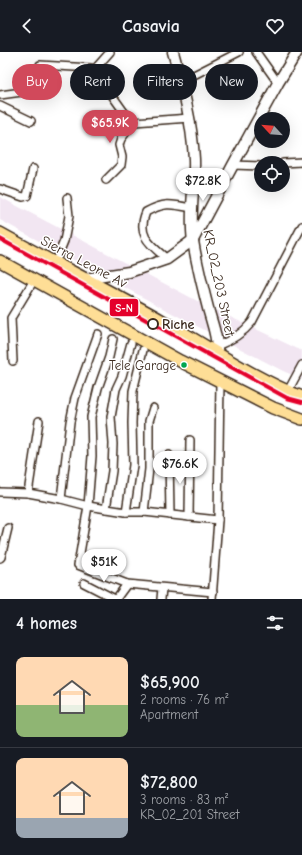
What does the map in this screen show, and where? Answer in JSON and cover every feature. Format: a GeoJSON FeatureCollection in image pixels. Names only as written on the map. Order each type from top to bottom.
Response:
{"type":"FeatureCollection","features":[{"type":"Feature","properties":{"kind":"main road","name":"Sierra Leone Av"},"geometry":{"type":"LineString","coordinates":[[0,233],[217,350],[251,373],[302,397]]}},
{"type":"Feature","properties":{"kind":"main road"},"geometry":{"type":"LineString","coordinates":[[0,261],[88,311],[220,382],[273,408],[302,420]]}},
{"type":"Feature","properties":{"kind":"street"},"geometry":{"type":"LineString","coordinates":[[99,64],[110,52]]}},
{"type":"Feature","properties":{"kind":"street","name":"KR_02_203 Street"},"geometry":{"type":"LineString","coordinates":[[173,52],[177,64]]}},
{"type":"Feature","properties":{"kind":"street"},"geometry":{"type":"LineString","coordinates":[[197,73],[239,52]]}},
{"type":"Feature","properties":{"kind":"street"},"geometry":{"type":"LineString","coordinates":[[256,52],[278,83]]}},
{"type":"Feature","properties":{"kind":"street"},"geometry":{"type":"LineString","coordinates":[[85,279],[129,272],[167,259],[193,240],[278,83],[297,52]]}},
{"type":"Feature","properties":{"kind":"street"},"geometry":{"type":"LineString","coordinates":[[0,95],[29,91],[35,83],[40,65],[70,67]]}},
{"type":"Feature","properties":{"kind":"street"},"geometry":{"type":"LineString","coordinates":[[115,100],[129,119],[134,122],[190,118]]}},
{"type":"Feature","properties":{"kind":"street","name":"KR_02_203 Street"},"geometry":{"type":"LineString","coordinates":[[186,100],[190,118],[194,160],[192,208],[193,240],[217,350]]}},
{"type":"Feature","properties":{"kind":"street"},"geometry":{"type":"LineString","coordinates":[[0,106],[31,122]]}},
{"type":"Feature","properties":{"kind":"street"},"geometry":{"type":"LineString","coordinates":[[106,180],[121,165],[122,157],[119,145],[121,139],[134,122]]}},
{"type":"Feature","properties":{"kind":"street"},"geometry":{"type":"LineString","coordinates":[[290,163],[302,162]]}},
{"type":"Feature","properties":{"kind":"street"},"geometry":{"type":"LineString","coordinates":[[233,165],[254,166]]}},
{"type":"Feature","properties":{"kind":"street"},"geometry":{"type":"LineString","coordinates":[[0,188],[23,197],[27,196],[33,169]]}},
{"type":"Feature","properties":{"kind":"street"},"geometry":{"type":"LineString","coordinates":[[55,263],[64,242],[69,216],[67,198]]}},
{"type":"Feature","properties":{"kind":"street"},"geometry":{"type":"LineString","coordinates":[[167,259],[149,244],[143,234],[142,221],[146,212],[162,204],[192,208]]}},
{"type":"Feature","properties":{"kind":"street"},"geometry":{"type":"LineString","coordinates":[[217,350],[224,343],[248,327],[252,322],[302,226]]}},
{"type":"Feature","properties":{"kind":"street"},"geometry":{"type":"LineString","coordinates":[[12,361],[11,318],[34,280]]}},
{"type":"Feature","properties":{"kind":"street"},"geometry":{"type":"LineString","coordinates":[[61,499],[70,422],[75,398],[98,334]]}},
{"type":"Feature","properties":{"kind":"street"},"geometry":{"type":"LineString","coordinates":[[113,339],[91,417],[92,456],[88,506],[78,565],[127,584],[213,595],[218,520],[220,382]]}},
{"type":"Feature","properties":{"kind":"street"},"geometry":{"type":"LineString","coordinates":[[106,509],[112,471],[113,444],[111,417],[116,389],[122,376],[131,343]]}},
{"type":"Feature","properties":{"kind":"street"},"geometry":{"type":"LineString","coordinates":[[126,512],[132,465],[133,391],[143,350]]}},
{"type":"Feature","properties":{"kind":"street"},"geometry":{"type":"LineString","coordinates":[[288,391],[302,365]]}},
{"type":"Feature","properties":{"kind":"street"},"geometry":{"type":"LineString","coordinates":[[144,512],[150,469],[149,421],[153,408]]}},
{"type":"Feature","properties":{"kind":"street"},"geometry":{"type":"LineString","coordinates":[[28,493],[39,421]]}},
{"type":"Feature","properties":{"kind":"street"},"geometry":{"type":"LineString","coordinates":[[189,517],[190,440]]}},
{"type":"Feature","properties":{"kind":"street"},"geometry":{"type":"LineString","coordinates":[[169,455],[170,516]]}},
{"type":"Feature","properties":{"kind":"street"},"geometry":{"type":"LineString","coordinates":[[0,492],[28,493],[88,506],[126,512],[144,512],[218,520]]}},
{"type":"Feature","properties":{"kind":"street"},"geometry":{"type":"LineString","coordinates":[[0,558],[2,557],[4,551],[8,528]]}},
{"type":"Feature","properties":{"kind":"street"},"geometry":{"type":"LineString","coordinates":[[84,583],[116,599],[127,584]]}},
{"type":"Feature","properties":{"kind":"street"},"geometry":{"type":"LineString","coordinates":[[161,599],[162,588]]}},
{"type":"Feature","properties":{"kind":"shaded area"},"geometry":{"type":"Polygon","coordinates":[[[0,197],[205,305],[302,351],[302,379],[283,371],[170,312],[0,220],[0,197]]]}},
{"type":"Feature","properties":{"kind":"transit line","name":"S-N"},"geometry":{"type":"LineString","coordinates":[[0,239],[287,398],[302,402]]}},
{"type":"Feature","properties":{"kind":"place","name":"Riche"},"geometry":{"type":"Point","coordinates":[153,324]}},
{"type":"Feature","properties":{"kind":"place","name":"Tele Garage"},"geometry":{"type":"Point","coordinates":[184,365]}}]}
